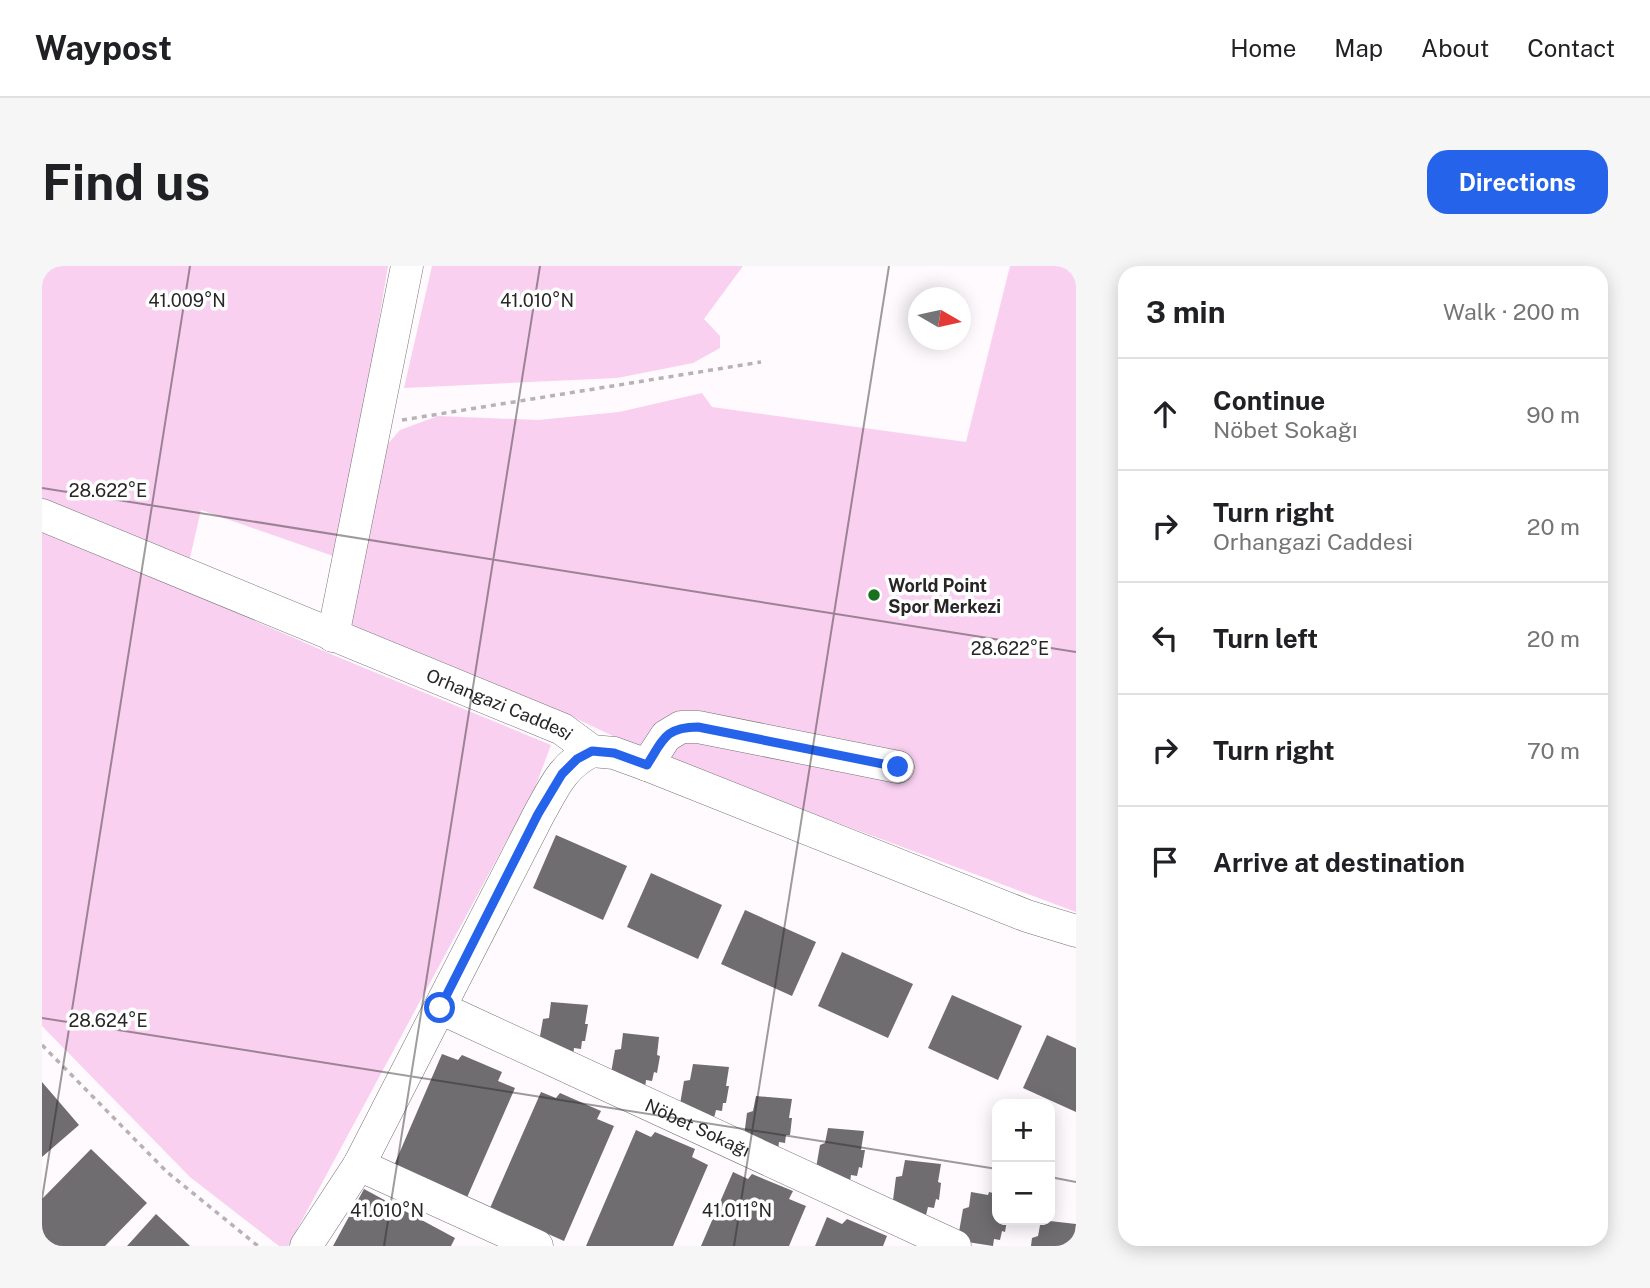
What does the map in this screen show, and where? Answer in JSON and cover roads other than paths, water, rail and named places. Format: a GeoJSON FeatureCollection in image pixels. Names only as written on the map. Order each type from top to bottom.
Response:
{"type":"FeatureCollection","features":[{"type":"Feature","properties":{"kind":"street"},"geometry":{"type":"LineString","coordinates":[[333,636],[407,266]]}},
{"type":"Feature","properties":{"kind":"street","name":"Orhangazi Caddesi"},"geometry":{"type":"LineString","coordinates":[[42,515],[562,729],[592,751],[614,753],[647,765],[1027,916],[1076,931]]}},
{"type":"Feature","properties":{"kind":"street"},"geometry":{"type":"LineString","coordinates":[[647,765],[666,736],[681,727],[728,733],[898,767]]}},
{"type":"Feature","properties":{"kind":"street"},"geometry":{"type":"LineString","coordinates":[[306,1246],[359,1165],[538,814],[562,774],[577,759],[592,751]]}},
{"type":"Feature","properties":{"kind":"street","name":"Nöbet Sokağı"},"geometry":{"type":"LineString","coordinates":[[440,1008],[955,1246]]}},
{"type":"Feature","properties":{"kind":"street"},"geometry":{"type":"LineString","coordinates":[[359,1165],[537,1246]]}},
{"type":"Feature","properties":{"kind":"place","name":"World Point Spor Merkezi"},"geometry":{"type":"Point","coordinates":[874,595]}}]}
